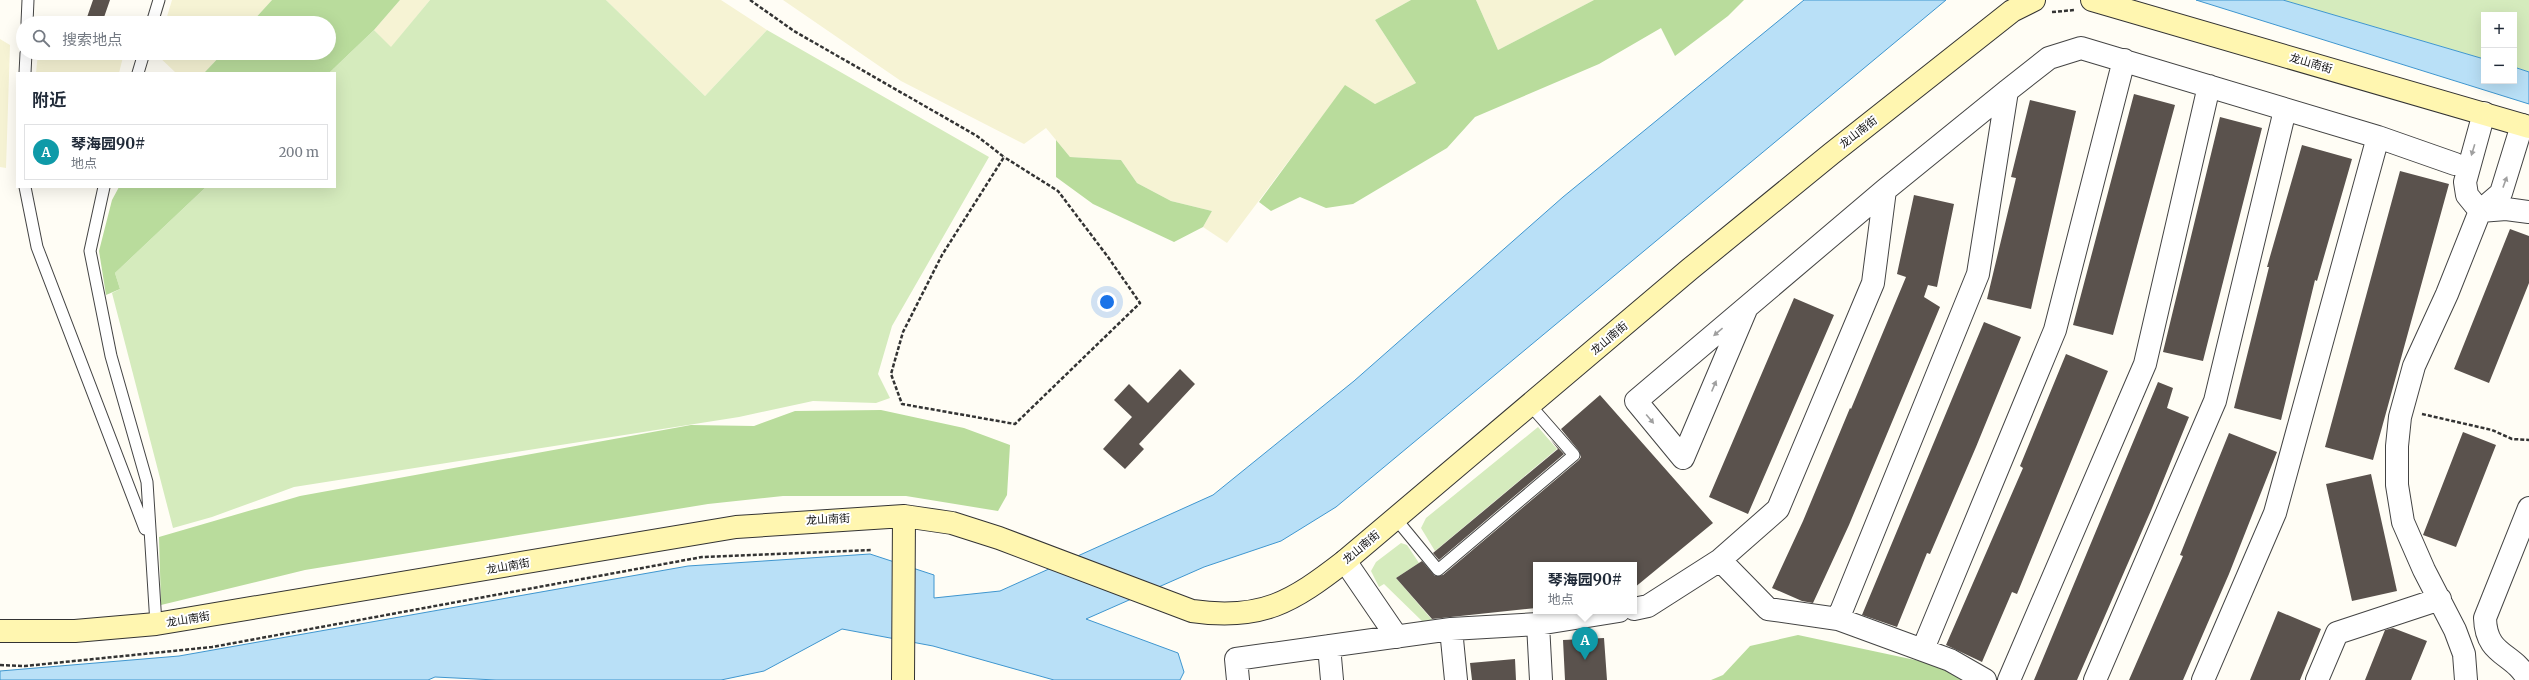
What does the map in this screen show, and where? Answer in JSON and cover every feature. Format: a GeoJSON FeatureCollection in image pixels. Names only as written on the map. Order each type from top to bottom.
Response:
{"type":"FeatureCollection","features":[{"type":"Feature","properties":{"kind":"street","name":"龙山南街"},"geometry":{"type":"LineString","coordinates":[[0,632],[75,631],[156,624],[736,527],[904,516],[952,523],[1013,543],[1192,611],[1214,614],[1253,612],[1280,603],[1305,591],[1345,561],[1831,154],[2012,11],[2034,0]]}},
{"type":"Feature","properties":{"kind":"street","name":"龙山南街"},"geometry":{"type":"LineString","coordinates":[[2106,2],[2526,126]]}},
{"type":"Feature","properties":{"kind":"street"},"geometry":{"type":"LineString","coordinates":[[1748,307],[1683,458],[1636,401],[1886,190],[2007,91],[2049,58],[2081,48],[2378,137],[2454,164]]}},
{"type":"Feature","properties":{"kind":"street"},"geometry":{"type":"LineString","coordinates":[[1923,649],[2055,330],[2124,60]]}},
{"type":"Feature","properties":{"kind":"street"},"geometry":{"type":"LineString","coordinates":[[2009,680],[2145,364],[2209,86]]}},
{"type":"Feature","properties":{"kind":"street"},"geometry":{"type":"LineString","coordinates":[[1838,619],[1978,274],[2007,91]]}},
{"type":"Feature","properties":{"kind":"street"},"geometry":{"type":"LineString","coordinates":[[2095,680],[2215,401],[2285,110]]}},
{"type":"Feature","properties":{"kind":"street"},"geometry":{"type":"LineString","coordinates":[[2480,211],[2467,195],[2465,182],[2484,113]]}},
{"type":"Feature","properties":{"kind":"street"},"geometry":{"type":"LineString","coordinates":[[2466,680],[2464,654],[2456,630],[2424,570],[2403,522],[2397,485],[2397,446],[2400,417],[2414,366],[2447,294],[2480,211],[2501,193],[2526,126]]}},
{"type":"Feature","properties":{"kind":"street"},"geometry":{"type":"LineString","coordinates":[[2202,680],[2274,513],[2378,137]]}},
{"type":"Feature","properties":{"kind":"street"},"geometry":{"type":"LineString","coordinates":[[1637,608],[1648,606],[1720,560],[1778,509],[1873,283],[1886,190]]}},
{"type":"Feature","properties":{"kind":"street"},"geometry":{"type":"LineString","coordinates":[[2480,211],[2506,209],[2529,212]]}},
{"type":"Feature","properties":{"kind":"street"},"geometry":{"type":"LineString","coordinates":[[2528,680],[2517,666],[2491,643],[2485,632],[2485,618],[2529,508]]}},
{"type":"Feature","properties":{"kind":"street"},"geometry":{"type":"LineString","coordinates":[[903,680],[904,516]]}},
{"type":"Feature","properties":{"kind":"street"},"geometry":{"type":"LineString","coordinates":[[1720,560],[1768,609],[1838,619],[1950,660],[1985,680]]}},
{"type":"Feature","properties":{"kind":"street"},"geometry":{"type":"LineString","coordinates":[[1345,561],[1397,637]]}},
{"type":"Feature","properties":{"kind":"street"},"geometry":{"type":"LineString","coordinates":[[2317,680],[2337,633],[2440,599]]}},
{"type":"Feature","properties":{"kind":"street"},"geometry":{"type":"LineString","coordinates":[[1238,680],[1236,659],[1451,629],[1538,624],[1600,614]]}},
{"type":"Feature","properties":{"kind":"street"},"geometry":{"type":"LineString","coordinates":[[1538,624],[1541,680]]}},
{"type":"Feature","properties":{"kind":"street"},"geometry":{"type":"LineString","coordinates":[[1451,629],[1456,680]]}},
{"type":"Feature","properties":{"kind":"street"},"geometry":{"type":"LineString","coordinates":[[1329,646],[1332,680]]}},
{"type":"Feature","properties":{"kind":"lane"},"geometry":{"type":"LineString","coordinates":[[27,16],[28,0]]}},
{"type":"Feature","properties":{"kind":"lane"},"geometry":{"type":"LineString","coordinates":[[153,16],[156,4]]}},
{"type":"Feature","properties":{"kind":"lane"},"geometry":{"type":"LineString","coordinates":[[25,72],[26,60]]}},
{"type":"Feature","properties":{"kind":"lane"},"geometry":{"type":"LineString","coordinates":[[138,72],[142,60]]}},
{"type":"Feature","properties":{"kind":"lane"},"geometry":{"type":"LineString","coordinates":[[25,188],[37,247],[149,538]]}},
{"type":"Feature","properties":{"kind":"lane"},"geometry":{"type":"LineString","coordinates":[[104,188],[90,251],[111,356],[147,482],[149,538],[156,624]]}},
{"type":"Feature","properties":{"kind":"lane"},"geometry":{"type":"LineString","coordinates":[[1396,519],[1438,570],[1574,455],[1530,405]]}},
{"type":"Feature","properties":{"kind":"path"},"geometry":{"type":"LineString","coordinates":[[750,0],[794,31],[977,136],[1004,157],[1058,192],[1108,257],[1140,303],[1015,424],[902,404],[891,374],[903,332],[942,255],[1004,157]]}},
{"type":"Feature","properties":{"kind":"path"},"geometry":{"type":"LineString","coordinates":[[2422,414],[2492,430],[2512,439],[2529,440]]}},
{"type":"Feature","properties":{"kind":"path"},"geometry":{"type":"LineString","coordinates":[[0,665],[25,666],[212,647],[702,557],[872,550]]}},
{"type":"Feature","properties":{"kind":"shaded area"},"geometry":{"type":"Polygon","coordinates":[[[172,0],[272,0],[257,16],[167,16],[172,0]]]}},
{"type":"Feature","properties":{"kind":"shaded area"},"geometry":{"type":"Polygon","coordinates":[[[400,0],[430,0],[391,48],[374,30],[400,0]]]}},
{"type":"Feature","properties":{"kind":"shaded area"},"geometry":{"type":"Polygon","coordinates":[[[606,0],[721,0],[767,30],[705,96],[606,0]]]}},
{"type":"Feature","properties":{"kind":"shaded area"},"geometry":{"type":"Polygon","coordinates":[[[783,0],[1411,0],[1375,20],[1416,83],[1375,104],[1345,86],[1227,243],[1203,227],[1212,211],[1171,201],[1137,183],[1121,160],[1070,157],[1046,128],[1024,144],[901,81],[783,0]]]}},
{"type":"Feature","properties":{"kind":"shaded area"},"geometry":{"type":"Polygon","coordinates":[[[1476,0],[1594,0],[1498,50],[1476,0]]]}},
{"type":"Feature","properties":{"kind":"shaded area"},"geometry":{"type":"Polygon","coordinates":[[[0,39],[10,45],[6,168],[0,167],[0,39]]]}},
{"type":"Feature","properties":{"kind":"shaded area"},"geometry":{"type":"Polygon","coordinates":[[[37,60],[122,60],[119,72],[36,72],[37,60]]]}},
{"type":"Feature","properties":{"kind":"shaded area"},"geometry":{"type":"Polygon","coordinates":[[[162,60],[216,60],[205,72],[175,72],[162,60]]]}},
{"type":"Feature","properties":{"kind":"green space"},"geometry":{"type":"Polygon","coordinates":[[[272,0],[400,0],[374,30],[330,72],[205,72],[216,60],[336,60],[336,16],[257,16],[272,0]]]}},
{"type":"Feature","properties":{"kind":"green space"},"geometry":{"type":"Polygon","coordinates":[[[430,0],[606,0],[705,96],[767,30],[989,157],[892,326],[878,374],[890,398],[876,403],[813,401],[739,417],[294,487],[212,517],[173,528],[112,293],[120,289],[115,273],[205,188],[336,188],[336,72],[330,72],[374,30],[391,47],[430,0]]]}},
{"type":"Feature","properties":{"kind":"green space"},"geometry":{"type":"Polygon","coordinates":[[[1411,0],[1476,0],[1498,50],[1594,0],[1744,0],[1728,16],[1675,56],[1661,28],[1599,64],[1475,117],[1447,148],[1353,204],[1326,208],[1300,197],[1271,211],[1259,202],[1345,85],[1375,104],[1416,83],[1375,20],[1411,0]]]}},
{"type":"Feature","properties":{"kind":"green space"},"geometry":{"type":"Polygon","coordinates":[[[2283,0],[2529,0],[2529,72],[2517,68],[2517,12],[2481,12],[2481,58],[2283,0]]]}},
{"type":"Feature","properties":{"kind":"green space"},"geometry":{"type":"Polygon","coordinates":[[[1056,140],[1070,157],[1121,160],[1137,183],[1171,201],[1212,211],[1203,227],[1174,242],[1093,204],[1056,177],[1056,140]]]}},
{"type":"Feature","properties":{"kind":"green space"},"geometry":{"type":"Polygon","coordinates":[[[118,188],[205,188],[115,273],[120,289],[106,295],[99,251],[112,200],[118,188]]]}},
{"type":"Feature","properties":{"kind":"green space"},"geometry":{"type":"Polygon","coordinates":[[[881,410],[964,428],[1010,445],[1007,495],[998,511],[906,496],[783,496],[708,504],[305,570],[161,605],[159,537],[300,496],[691,425],[754,426],[795,411],[881,410]]]}},
{"type":"Feature","properties":{"kind":"green space"},"geometry":{"type":"Polygon","coordinates":[[[1538,427],[1557,449],[1435,551],[1421,528],[1426,518],[1538,427]]]}},
{"type":"Feature","properties":{"kind":"green space"},"geometry":{"type":"Polygon","coordinates":[[[1401,543],[1407,545],[1419,563],[1396,578],[1433,621],[1423,622],[1384,584],[1379,587],[1371,571],[1376,562],[1401,543]]]}},
{"type":"Feature","properties":{"kind":"green space"},"geometry":{"type":"Polygon","coordinates":[[[1798,635],[1948,667],[1964,680],[1711,680],[1723,675],[1750,646],[1798,635]]]}},
{"type":"Feature","properties":{"kind":"water"},"geometry":{"type":"Polygon","coordinates":[[[1804,0],[1946,0],[1336,507],[1281,541],[1204,567],[1086,619],[1178,653],[1184,672],[1180,680],[1054,680],[933,646],[842,629],[764,671],[721,680],[496,680],[435,677],[428,680],[0,680],[0,671],[179,656],[688,566],[870,554],[934,575],[934,598],[1000,591],[1213,495],[1354,381],[1563,197],[1804,0]]]}},
{"type":"Feature","properties":{"kind":"water"},"geometry":{"type":"Polygon","coordinates":[[[2196,0],[2283,0],[2481,58],[2481,84],[2517,84],[2517,68],[2529,72],[2529,104],[2196,0]]]}},
{"type":"Feature","properties":{"kind":"building"},"geometry":{"type":"Polygon","coordinates":[[[93,0],[110,0],[104,16],[87,16],[93,0]]]}},
{"type":"Feature","properties":{"kind":"building"},"geometry":{"type":"Polygon","coordinates":[[[2134,94],[2175,105],[2113,335],[2073,325],[2134,94]]]}},
{"type":"Feature","properties":{"kind":"building"},"geometry":{"type":"Polygon","coordinates":[[[2030,100],[2076,111],[2031,309],[1987,299],[2016,178],[2011,177],[2030,100]]]}},
{"type":"Feature","properties":{"kind":"building"},"geometry":{"type":"Polygon","coordinates":[[[2220,117],[2262,128],[2203,361],[2163,352],[2220,117]]]}},
{"type":"Feature","properties":{"kind":"building"},"geometry":{"type":"Polygon","coordinates":[[[2302,145],[2352,159],[2317,281],[2315,280],[2281,420],[2234,408],[2269,267],[2267,267],[2302,145]]]}},
{"type":"Feature","properties":{"kind":"building"},"geometry":{"type":"Polygon","coordinates":[[[2400,171],[2449,184],[2373,460],[2325,447],[2400,171]]]}},
{"type":"Feature","properties":{"kind":"building"},"geometry":{"type":"Polygon","coordinates":[[[1914,195],[1954,204],[1937,287],[1928,285],[1924,297],[1940,307],[1849,525],[1813,603],[1802,601],[1772,588],[1803,521],[1906,277],[1897,274],[1914,195]]]}},
{"type":"Feature","properties":{"kind":"building"},"geometry":{"type":"Polygon","coordinates":[[[2510,229],[2529,236],[2529,283],[2489,383],[2454,369],[2510,229]]]}},
{"type":"Feature","properties":{"kind":"building"},"geometry":{"type":"Polygon","coordinates":[[[1794,298],[1834,315],[1748,514],[1709,497],[1794,298]]]}},
{"type":"Feature","properties":{"kind":"building"},"geometry":{"type":"Polygon","coordinates":[[[1984,322],[2021,337],[1976,447],[1930,554],[1927,553],[1897,627],[1862,615],[1984,322]]]}},
{"type":"Feature","properties":{"kind":"building"},"geometry":{"type":"Polygon","coordinates":[[[2066,354],[2108,371],[2017,594],[2012,592],[1982,662],[1946,645],[2023,468],[2020,466],[2066,354]]]}},
{"type":"Feature","properties":{"kind":"building"},"geometry":{"type":"Polygon","coordinates":[[[1180,369],[1195,384],[1139,444],[1144,449],[1125,469],[1103,449],[1132,417],[1114,400],[1129,384],[1148,403],[1180,369]]]}},
{"type":"Feature","properties":{"kind":"building"},"geometry":{"type":"Polygon","coordinates":[[[2158,382],[2173,388],[2167,408],[2189,417],[2152,508],[2077,680],[2034,680],[2158,382]]]}},
{"type":"Feature","properties":{"kind":"building"},"geometry":{"type":"Polygon","coordinates":[[[1600,395],[1713,523],[1637,586],[1637,562],[1533,562],[1533,608],[1432,619],[1396,578],[1422,561],[1435,576],[1443,575],[1579,460],[1581,457],[1579,451],[1561,429],[1600,395]]]}},
{"type":"Feature","properties":{"kind":"building"},"geometry":{"type":"Polygon","coordinates":[[[2463,432],[2496,445],[2456,547],[2423,535],[2463,432]]]}},
{"type":"Feature","properties":{"kind":"building"},"geometry":{"type":"Polygon","coordinates":[[[2229,433],[2277,452],[2229,574],[2183,680],[2129,680],[2183,556],[2180,555],[2229,433]]]}},
{"type":"Feature","properties":{"kind":"building"},"geometry":{"type":"Polygon","coordinates":[[[1550,439],[1564,454],[1439,560],[1433,553],[1558,449],[1550,439]]]}},
{"type":"Feature","properties":{"kind":"building"},"geometry":{"type":"Polygon","coordinates":[[[2371,474],[2397,591],[2352,601],[2326,484],[2371,474]]]}},
{"type":"Feature","properties":{"kind":"building"},"geometry":{"type":"Polygon","coordinates":[[[2278,611],[2321,629],[2300,680],[2250,680],[2278,611]]]}},
{"type":"Feature","properties":{"kind":"building"},"geometry":{"type":"Polygon","coordinates":[[[2393,628],[2427,641],[2411,680],[2365,680],[2385,630],[2393,628]]]}},
{"type":"Feature","properties":{"kind":"building"},"geometry":{"type":"Polygon","coordinates":[[[1604,638],[1607,680],[1565,680],[1563,640],[1604,638]]]}},
{"type":"Feature","properties":{"kind":"building"},"geometry":{"type":"Polygon","coordinates":[[[1515,659],[1516,680],[1472,680],[1470,663],[1515,659]]]}},
{"type":"Feature","properties":{"kind":"place","name":"琴海园90#"},"geometry":{"type":"Point","coordinates":[1585,660]}}]}
